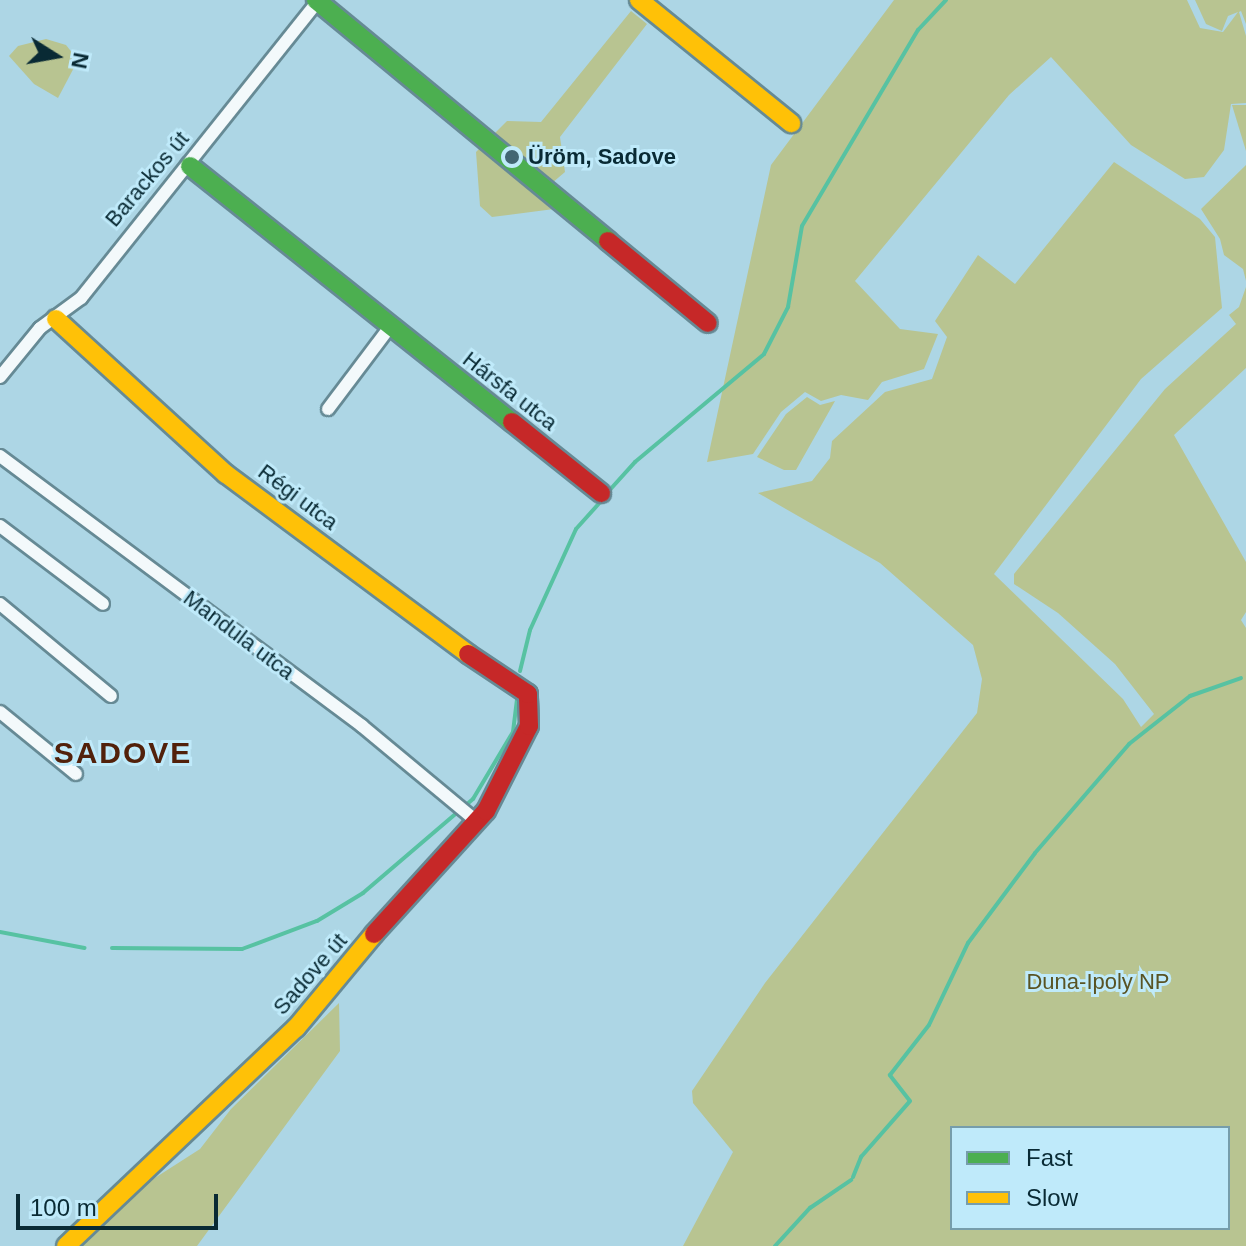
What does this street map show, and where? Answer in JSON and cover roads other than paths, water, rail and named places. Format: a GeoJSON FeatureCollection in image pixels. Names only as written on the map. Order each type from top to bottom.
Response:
{"type":"FeatureCollection","features":[{"type":"Feature","properties":{"kind":"street","name":"Barackos út"},"geometry":{"type":"LineString","coordinates":[[0,377],[30,338],[81,298],[190,166],[317,1]]}},
{"type":"Feature","properties":{"kind":"street"},"geometry":{"type":"LineString","coordinates":[[317,1],[708,323]]}},
{"type":"Feature","properties":{"kind":"street"},"geometry":{"type":"LineString","coordinates":[[648,2],[791,123]]}},
{"type":"Feature","properties":{"kind":"street","name":"Hársfa utca"},"geometry":{"type":"LineString","coordinates":[[190,166],[389,328],[601,493]]}},
{"type":"Feature","properties":{"kind":"street","name":"Régi utca"},"geometry":{"type":"LineString","coordinates":[[56,319],[226,474],[457,647],[528,694]]}},
{"type":"Feature","properties":{"kind":"street"},"geometry":{"type":"LineString","coordinates":[[328,409],[389,328]]}},
{"type":"Feature","properties":{"kind":"street","name":"Mandula utca"},"geometry":{"type":"LineString","coordinates":[[0,456],[362,726],[474,819]]}},
{"type":"Feature","properties":{"kind":"street"},"geometry":{"type":"LineString","coordinates":[[0,526],[103,604]]}},
{"type":"Feature","properties":{"kind":"street"},"geometry":{"type":"LineString","coordinates":[[0,604],[111,696]]}},
{"type":"Feature","properties":{"kind":"street","name":"Sadove út"},"geometry":{"type":"LineString","coordinates":[[66,1246],[296,1028],[390,914],[439,867],[474,819],[486,811],[500,789],[529,726],[528,694]]}},
{"type":"Feature","properties":{"kind":"street"},"geometry":{"type":"LineString","coordinates":[[0,712],[76,774]]}},
{"type":"Feature","properties":{"kind":"waterway"},"geometry":{"type":"LineString","coordinates":[[607,493],[635,462],[764,354],[788,307],[802,226],[918,30],[946,0]]}},
{"type":"Feature","properties":{"kind":"waterway"},"geometry":{"type":"LineString","coordinates":[[520,671],[530,630],[576,529],[602,500]]}},
{"type":"Feature","properties":{"kind":"waterway"},"geometry":{"type":"LineString","coordinates":[[853,1177],[861,1157],[910,1101],[890,1075],[929,1025],[968,943],[1035,853],[1129,744],[1190,696],[1241,678]]}},
{"type":"Feature","properties":{"kind":"waterway"},"geometry":{"type":"LineString","coordinates":[[112,948],[242,949],[317,921],[363,893],[473,799],[513,732],[517,698]]}},
{"type":"Feature","properties":{"kind":"waterway"},"geometry":{"type":"LineString","coordinates":[[0,932],[85,948]]}},
{"type":"Feature","properties":{"kind":"waterway"},"geometry":{"type":"LineString","coordinates":[[775,1246],[810,1208],[851,1180]]}},
{"type":"Feature","properties":{"kind":"place","name":"Üröm, Sadove"},"geometry":{"type":"Point","coordinates":[512,157]}},
{"type":"Feature","properties":{"kind":"district","name":"SADOVE"},"geometry":{"type":"Point","coordinates":[123,753]}},
{"type":"Feature","properties":{"kind":"park label","name":"Duna-Ipoly NP"},"geometry":{"type":"Point","coordinates":[1098,982]}}]}
